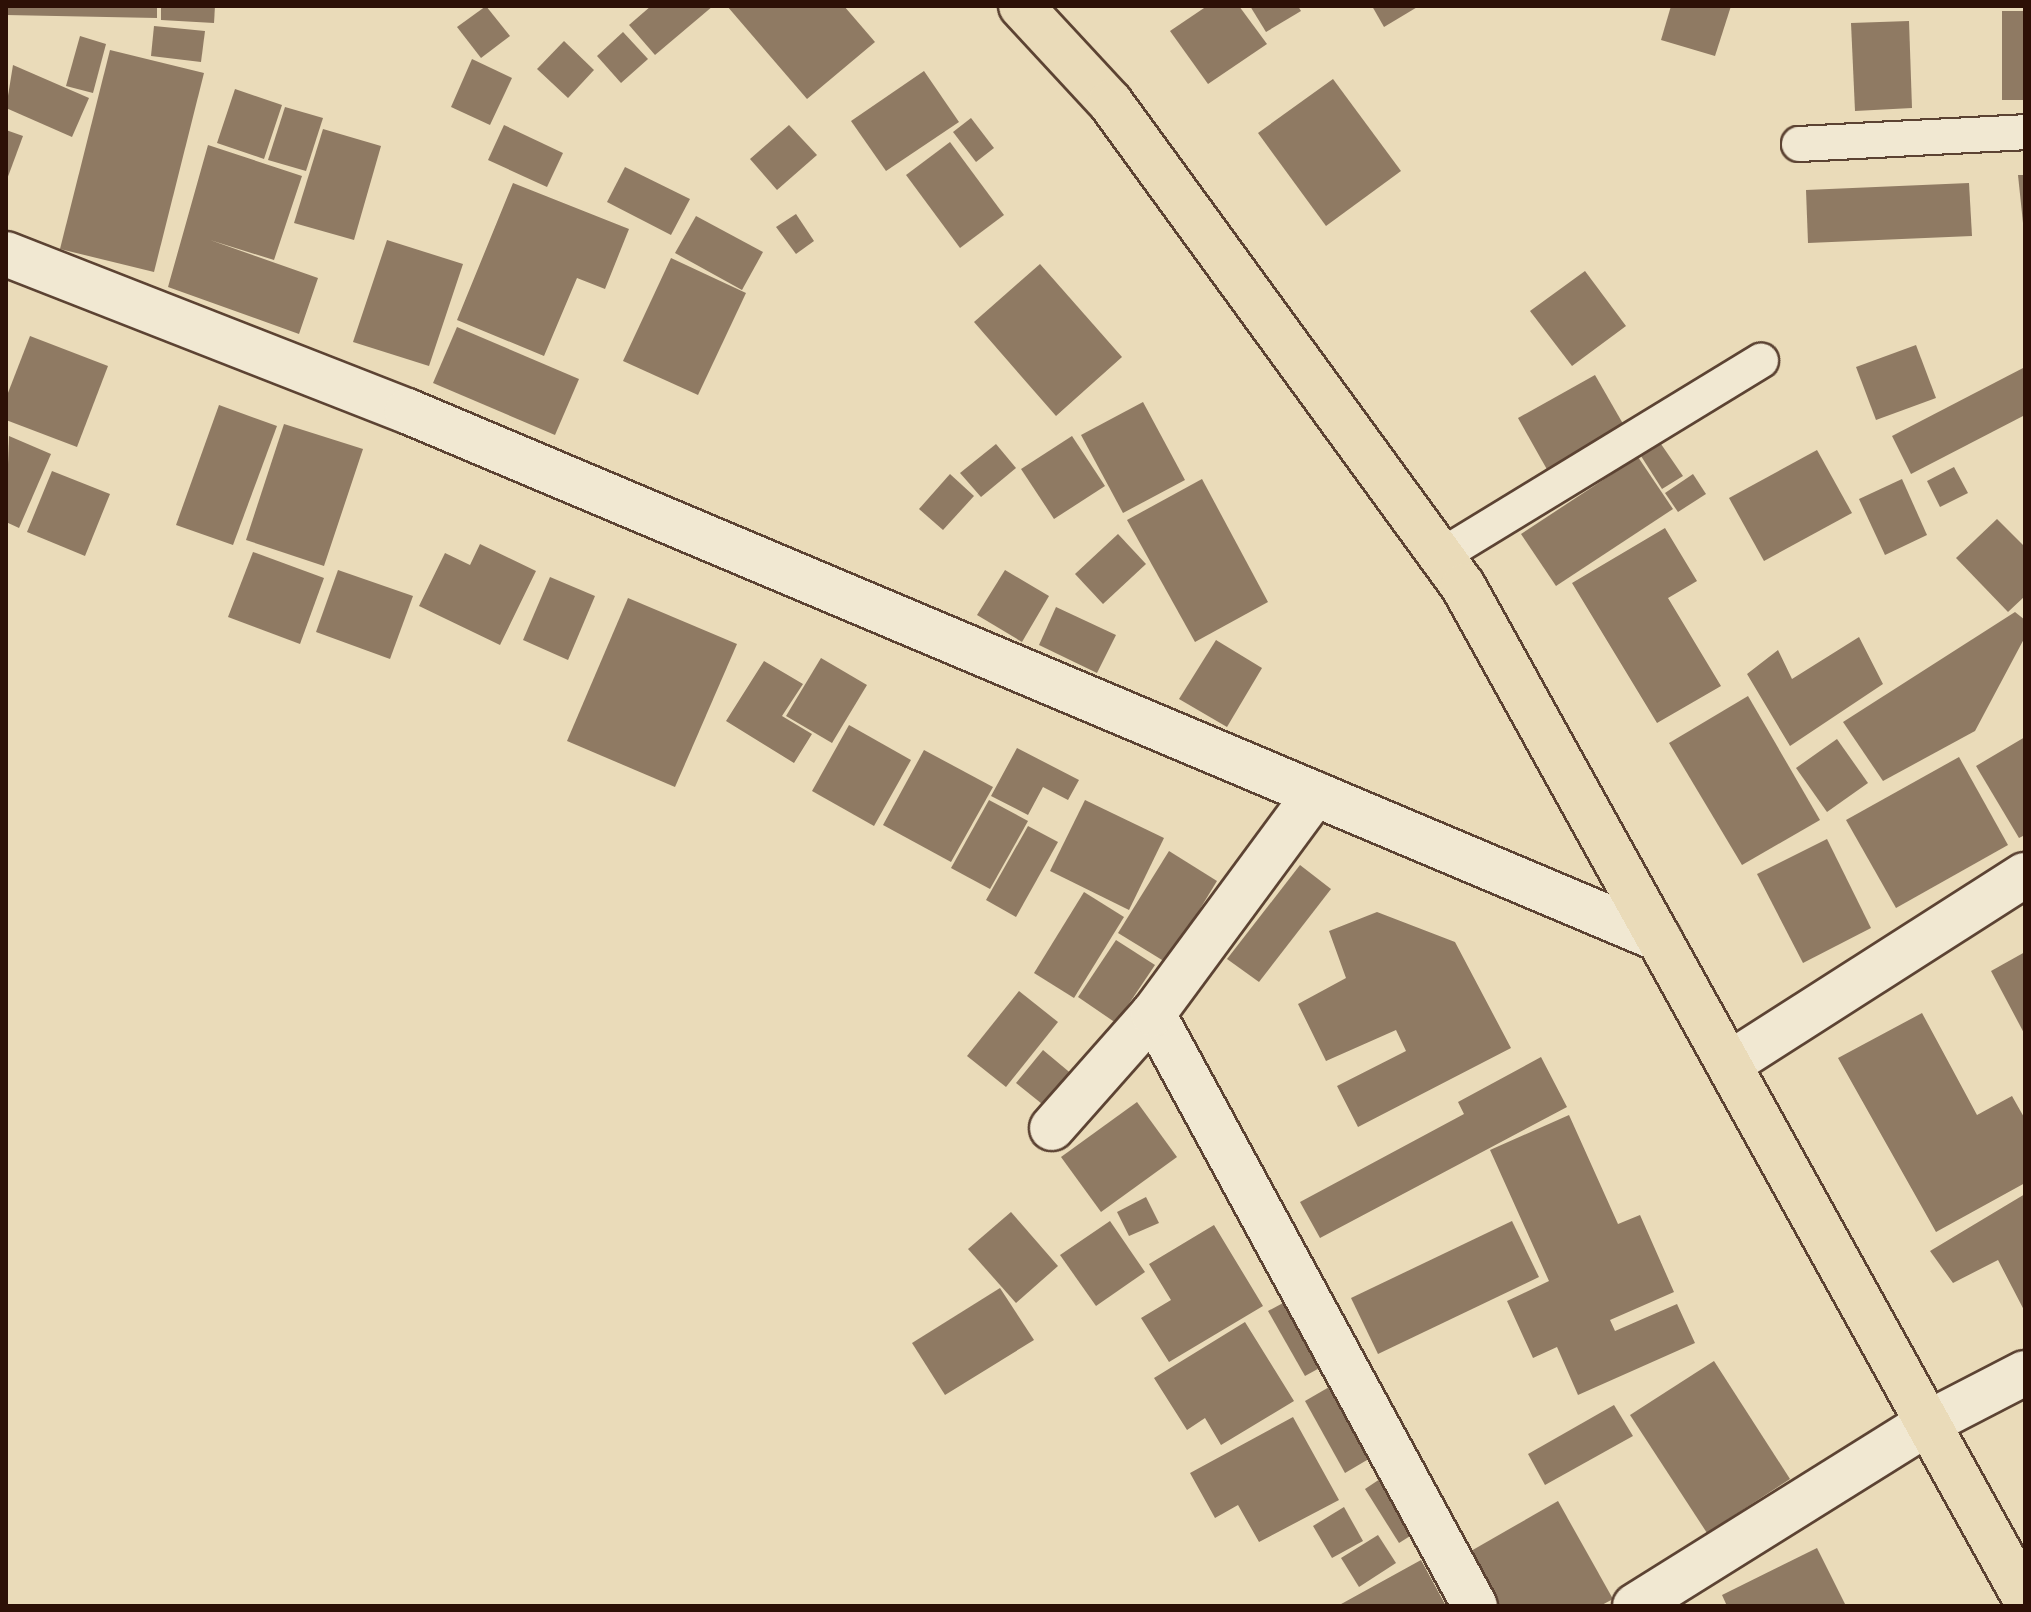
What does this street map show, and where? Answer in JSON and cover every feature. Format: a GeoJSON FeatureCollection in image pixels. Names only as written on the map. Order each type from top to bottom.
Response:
{"type":"FeatureCollection","features":[{"type":"Feature","properties":{"kind":"highway"},"geometry":{"type":"LineString","coordinates":[[1021,6],[1110,102],[1441,556],[1659,939],[1928,1423],[2020,1577]]}},
{"type":"Feature","properties":{"kind":"street"},"geometry":{"type":"LineString","coordinates":[[6,254],[407,411],[1659,939]]}},
{"type":"Feature","properties":{"kind":"street"},"geometry":{"type":"LineString","coordinates":[[1052,1128],[1153,1014],[1315,794]]}},
{"type":"Feature","properties":{"kind":"street"},"geometry":{"type":"LineString","coordinates":[[1729,1064],[2025,875]]}},
{"type":"Feature","properties":{"kind":"street"},"geometry":{"type":"LineString","coordinates":[[1153,1014],[1475,1606]]}},
{"type":"Feature","properties":{"kind":"street"},"geometry":{"type":"LineString","coordinates":[[1635,1606],[1928,1423],[2025,1373]]}},
{"type":"Feature","properties":{"kind":"lane"},"geometry":{"type":"LineString","coordinates":[[1799,144],[2025,132]]}},
{"type":"Feature","properties":{"kind":"lane"},"geometry":{"type":"LineString","coordinates":[[1441,556],[1761,361]]}},
{"type":"Feature","properties":{"kind":"building"},"geometry":{"type":"Polygon","coordinates":[[[6,6],[157,6],[157,18],[6,15],[6,6]]]}},
{"type":"Feature","properties":{"kind":"building"},"geometry":{"type":"Polygon","coordinates":[[[161,6],[215,6],[214,23],[161,20],[161,6]]]}},
{"type":"Feature","properties":{"kind":"building"},"geometry":{"type":"Polygon","coordinates":[[[486,6],[510,36],[481,58],[457,27],[486,6]]]}},
{"type":"Feature","properties":{"kind":"building"},"geometry":{"type":"Polygon","coordinates":[[[651,6],[713,6],[655,55],[629,25],[651,6]]]}},
{"type":"Feature","properties":{"kind":"building"},"geometry":{"type":"Polygon","coordinates":[[[727,6],[844,6],[875,42],[807,99],[727,6]]]}},
{"type":"Feature","properties":{"kind":"building"},"geometry":{"type":"Polygon","coordinates":[[[1207,6],[1239,6],[1267,44],[1208,84],[1170,31],[1207,6]]]}},
{"type":"Feature","properties":{"kind":"building"},"geometry":{"type":"Polygon","coordinates":[[[1250,6],[1298,6],[1301,11],[1266,32],[1250,6]]]}},
{"type":"Feature","properties":{"kind":"building"},"geometry":{"type":"Polygon","coordinates":[[[1372,6],[1419,6],[1384,27],[1372,6]]]}},
{"type":"Feature","properties":{"kind":"building"},"geometry":{"type":"Polygon","coordinates":[[[1671,6],[1731,6],[1715,56],[1661,40],[1671,6]]]}},
{"type":"Feature","properties":{"kind":"building"},"geometry":{"type":"Polygon","coordinates":[[[2002,11],[2025,11],[2025,100],[2002,100],[2002,11]]]}},
{"type":"Feature","properties":{"kind":"building"},"geometry":{"type":"Polygon","coordinates":[[[1909,21],[1912,108],[1855,111],[1851,23],[1909,21]]]}},
{"type":"Feature","properties":{"kind":"building"},"geometry":{"type":"Polygon","coordinates":[[[154,26],[205,31],[201,62],[151,56],[154,26]]]}},
{"type":"Feature","properties":{"kind":"building"},"geometry":{"type":"Polygon","coordinates":[[[623,32],[648,59],[621,83],[597,56],[623,32]]]}},
{"type":"Feature","properties":{"kind":"building"},"geometry":{"type":"Polygon","coordinates":[[[80,36],[106,44],[93,93],[66,86],[80,36]]]}},
{"type":"Feature","properties":{"kind":"building"},"geometry":{"type":"Polygon","coordinates":[[[564,41],[594,70],[568,98],[537,69],[564,41]]]}},
{"type":"Feature","properties":{"kind":"building"},"geometry":{"type":"Polygon","coordinates":[[[110,50],[204,73],[154,272],[60,249],[110,50]]]}},
{"type":"Feature","properties":{"kind":"building"},"geometry":{"type":"Polygon","coordinates":[[[472,59],[512,78],[490,125],[451,107],[472,59]]]}},
{"type":"Feature","properties":{"kind":"building"},"geometry":{"type":"Polygon","coordinates":[[[13,65],[89,98],[72,137],[6,108],[13,65]]]}},
{"type":"Feature","properties":{"kind":"building"},"geometry":{"type":"Polygon","coordinates":[[[924,71],[959,122],[886,171],[851,121],[924,71]]]}},
{"type":"Feature","properties":{"kind":"building"},"geometry":{"type":"Polygon","coordinates":[[[1333,79],[1401,171],[1326,226],[1258,133],[1333,79]]]}},
{"type":"Feature","properties":{"kind":"building"},"geometry":{"type":"Polygon","coordinates":[[[235,89],[282,105],[264,159],[217,143],[235,89]]]}},
{"type":"Feature","properties":{"kind":"building"},"geometry":{"type":"Polygon","coordinates":[[[285,107],[323,118],[306,171],[268,160],[285,107]]]}},
{"type":"Feature","properties":{"kind":"building"},"geometry":{"type":"Polygon","coordinates":[[[971,118],[994,148],[976,162],[953,132],[971,118]]]}},
{"type":"Feature","properties":{"kind":"building"},"geometry":{"type":"Polygon","coordinates":[[[504,125],[563,153],[547,187],[488,160],[504,125]]]}},
{"type":"Feature","properties":{"kind":"building"},"geometry":{"type":"Polygon","coordinates":[[[789,125],[817,155],[777,190],[750,159],[789,125]]]}},
{"type":"Feature","properties":{"kind":"building"},"geometry":{"type":"Polygon","coordinates":[[[323,129],[381,146],[354,240],[294,223],[323,129]]]}},
{"type":"Feature","properties":{"kind":"building"},"geometry":{"type":"Polygon","coordinates":[[[6,130],[23,136],[6,182],[6,130]]]}},
{"type":"Feature","properties":{"kind":"building"},"geometry":{"type":"Polygon","coordinates":[[[950,142],[1004,215],[960,248],[906,175],[950,142]]]}},
{"type":"Feature","properties":{"kind":"building"},"geometry":{"type":"Polygon","coordinates":[[[208,145],[302,176],[274,260],[210,240],[318,278],[299,334],[168,287],[208,145]]]}},
{"type":"Feature","properties":{"kind":"building"},"geometry":{"type":"Polygon","coordinates":[[[625,167],[690,199],[671,235],[607,202],[625,167]]]}},
{"type":"Feature","properties":{"kind":"building"},"geometry":{"type":"Polygon","coordinates":[[[2018,175],[2025,175],[2025,223],[2023,223],[2018,175]]]}},
{"type":"Feature","properties":{"kind":"building"},"geometry":{"type":"Polygon","coordinates":[[[513,183],[629,229],[605,289],[577,278],[544,356],[457,320],[513,183]]]}},
{"type":"Feature","properties":{"kind":"building"},"geometry":{"type":"Polygon","coordinates":[[[1969,183],[1972,236],[1808,243],[1806,190],[1969,183]]]}},
{"type":"Feature","properties":{"kind":"building"},"geometry":{"type":"Polygon","coordinates":[[[796,214],[814,241],[796,254],[776,227],[796,214]]]}},
{"type":"Feature","properties":{"kind":"building"},"geometry":{"type":"Polygon","coordinates":[[[696,216],[763,252],[742,290],[675,253],[696,216]]]}},
{"type":"Feature","properties":{"kind":"building"},"geometry":{"type":"Polygon","coordinates":[[[387,240],[463,264],[429,366],[353,342],[387,240]]]}},
{"type":"Feature","properties":{"kind":"building"},"geometry":{"type":"Polygon","coordinates":[[[671,258],[746,293],[698,395],[623,361],[671,258]]]}},
{"type":"Feature","properties":{"kind":"building"},"geometry":{"type":"Polygon","coordinates":[[[1040,264],[1122,357],[1056,416],[974,322],[1040,264]]]}},
{"type":"Feature","properties":{"kind":"building"},"geometry":{"type":"Polygon","coordinates":[[[1585,271],[1626,326],[1572,366],[1530,311],[1585,271]]]}},
{"type":"Feature","properties":{"kind":"building"},"geometry":{"type":"Polygon","coordinates":[[[457,327],[579,379],[555,435],[433,383],[457,327]]]}},
{"type":"Feature","properties":{"kind":"building"},"geometry":{"type":"Polygon","coordinates":[[[30,336],[108,366],[77,447],[6,420],[6,398],[30,336]]]}},
{"type":"Feature","properties":{"kind":"building"},"geometry":{"type":"Polygon","coordinates":[[[1916,345],[1936,398],[1876,420],[1856,367],[1916,345]]]}},
{"type":"Feature","properties":{"kind":"building"},"geometry":{"type":"Polygon","coordinates":[[[2025,367],[2025,415],[1911,474],[1892,436],[2025,367]]]}},
{"type":"Feature","properties":{"kind":"building"},"geometry":{"type":"Polygon","coordinates":[[[1595,375],[1626,429],[1549,473],[1518,418],[1595,375]]]}},
{"type":"Feature","properties":{"kind":"building"},"geometry":{"type":"Polygon","coordinates":[[[1143,402],[1185,480],[1123,513],[1081,435],[1143,402]]]}},
{"type":"Feature","properties":{"kind":"building"},"geometry":{"type":"Polygon","coordinates":[[[219,405],[277,426],[233,545],[176,525],[219,405]]]}},
{"type":"Feature","properties":{"kind":"building"},"geometry":{"type":"Polygon","coordinates":[[[284,424],[363,449],[324,566],[246,540],[284,424]]]}},
{"type":"Feature","properties":{"kind":"building"},"geometry":{"type":"Polygon","coordinates":[[[9,436],[51,454],[19,528],[6,522],[9,436]]]}},
{"type":"Feature","properties":{"kind":"building"},"geometry":{"type":"Polygon","coordinates":[[[1072,436],[1105,486],[1054,519],[1021,469],[1072,436]]]}},
{"type":"Feature","properties":{"kind":"building"},"geometry":{"type":"Polygon","coordinates":[[[996,444],[1016,468],[981,497],[960,473],[996,444]]]}},
{"type":"Feature","properties":{"kind":"building"},"geometry":{"type":"Polygon","coordinates":[[[1661,444],[1683,476],[1662,489],[1641,456],[1661,444]]]}},
{"type":"Feature","properties":{"kind":"building"},"geometry":{"type":"Polygon","coordinates":[[[1817,450],[1852,513],[1764,561],[1729,498],[1817,450]]]}},
{"type":"Feature","properties":{"kind":"building"},"geometry":{"type":"Polygon","coordinates":[[[1638,457],[1673,509],[1556,586],[1521,534],[1638,457]]]}},
{"type":"Feature","properties":{"kind":"building"},"geometry":{"type":"Polygon","coordinates":[[[1954,467],[1968,493],[1940,507],[1927,481],[1954,467]]]}},
{"type":"Feature","properties":{"kind":"building"},"geometry":{"type":"Polygon","coordinates":[[[52,471],[110,494],[85,556],[27,532],[52,471]]]}},
{"type":"Feature","properties":{"kind":"building"},"geometry":{"type":"Polygon","coordinates":[[[950,474],[974,496],[943,530],[919,509],[950,474]]]}},
{"type":"Feature","properties":{"kind":"building"},"geometry":{"type":"Polygon","coordinates":[[[1693,474],[1706,494],[1678,512],[1665,493],[1693,474]]]}},
{"type":"Feature","properties":{"kind":"building"},"geometry":{"type":"Polygon","coordinates":[[[1202,479],[1268,602],[1195,642],[1127,520],[1202,479]]]}},
{"type":"Feature","properties":{"kind":"building"},"geometry":{"type":"Polygon","coordinates":[[[1902,479],[1927,535],[1885,555],[1859,499],[1902,479]]]}},
{"type":"Feature","properties":{"kind":"building"},"geometry":{"type":"Polygon","coordinates":[[[1997,519],[2025,547],[2025,596],[2008,612],[1956,558],[1997,519]]]}},
{"type":"Feature","properties":{"kind":"building"},"geometry":{"type":"Polygon","coordinates":[[[1665,528],[1697,581],[1668,598],[1721,686],[1657,723],[1572,583],[1665,528]]]}},
{"type":"Feature","properties":{"kind":"building"},"geometry":{"type":"Polygon","coordinates":[[[1118,534],[1146,564],[1103,604],[1075,574],[1118,534]]]}},
{"type":"Feature","properties":{"kind":"building"},"geometry":{"type":"Polygon","coordinates":[[[480,544],[536,571],[500,645],[419,606],[445,553],[470,565],[480,544]]]}},
{"type":"Feature","properties":{"kind":"building"},"geometry":{"type":"Polygon","coordinates":[[[253,552],[324,578],[300,644],[228,617],[253,552]]]}},
{"type":"Feature","properties":{"kind":"building"},"geometry":{"type":"Polygon","coordinates":[[[338,570],[413,596],[390,659],[316,632],[338,570]]]}},
{"type":"Feature","properties":{"kind":"building"},"geometry":{"type":"Polygon","coordinates":[[[1005,570],[1049,596],[1022,642],[977,615],[1005,570]]]}},
{"type":"Feature","properties":{"kind":"building"},"geometry":{"type":"Polygon","coordinates":[[[550,577],[595,596],[568,660],[523,640],[550,577]]]}},
{"type":"Feature","properties":{"kind":"building"},"geometry":{"type":"Polygon","coordinates":[[[628,598],[737,644],[675,787],[567,741],[628,598]]]}},
{"type":"Feature","properties":{"kind":"building"},"geometry":{"type":"Polygon","coordinates":[[[1056,607],[1116,635],[1097,673],[1039,645],[1056,607]]]}},
{"type":"Feature","properties":{"kind":"building"},"geometry":{"type":"Polygon","coordinates":[[[2015,612],[2025,620],[2025,637],[1975,731],[1883,781],[1843,722],[2015,612]]]}},
{"type":"Feature","properties":{"kind":"building"},"geometry":{"type":"Polygon","coordinates":[[[1859,637],[1883,684],[1790,746],[1747,674],[1778,650],[1792,679],[1859,637]]]}},
{"type":"Feature","properties":{"kind":"building"},"geometry":{"type":"Polygon","coordinates":[[[1216,640],[1262,668],[1227,727],[1179,699],[1216,640]]]}},
{"type":"Feature","properties":{"kind":"building"},"geometry":{"type":"Polygon","coordinates":[[[821,658],[867,685],[832,743],[786,716],[821,658]]]}},
{"type":"Feature","properties":{"kind":"building"},"geometry":{"type":"Polygon","coordinates":[[[764,661],[803,684],[782,716],[812,734],[794,763],[726,721],[764,661]]]}},
{"type":"Feature","properties":{"kind":"building"},"geometry":{"type":"Polygon","coordinates":[[[1748,696],[1820,820],[1742,865],[1669,743],[1748,696]]]}},
{"type":"Feature","properties":{"kind":"building"},"geometry":{"type":"Polygon","coordinates":[[[849,725],[911,760],[874,826],[812,791],[849,725]]]}},
{"type":"Feature","properties":{"kind":"building"},"geometry":{"type":"Polygon","coordinates":[[[2025,737],[2025,835],[2019,838],[1976,766],[2025,737]]]}},
{"type":"Feature","properties":{"kind":"building"},"geometry":{"type":"Polygon","coordinates":[[[1837,739],[1868,783],[1827,812],[1796,768],[1837,739]]]}},
{"type":"Feature","properties":{"kind":"building"},"geometry":{"type":"Polygon","coordinates":[[[1017,748],[1079,780],[1068,800],[1043,787],[1028,815],[991,796],[1017,748]]]}},
{"type":"Feature","properties":{"kind":"building"},"geometry":{"type":"Polygon","coordinates":[[[924,750],[993,787],[951,862],[883,825],[924,750]]]}},
{"type":"Feature","properties":{"kind":"building"},"geometry":{"type":"Polygon","coordinates":[[[1959,757],[2008,845],[1896,908],[1846,820],[1959,757]]]}},
{"type":"Feature","properties":{"kind":"building"},"geometry":{"type":"Polygon","coordinates":[[[989,800],[1028,821],[990,889],[951,868],[989,800]]]}},
{"type":"Feature","properties":{"kind":"building"},"geometry":{"type":"Polygon","coordinates":[[[1085,800],[1164,838],[1129,910],[1050,871],[1085,800]]]}},
{"type":"Feature","properties":{"kind":"building"},"geometry":{"type":"Polygon","coordinates":[[[1028,826],[1058,842],[1016,917],[986,900],[1028,826]]]}},
{"type":"Feature","properties":{"kind":"building"},"geometry":{"type":"Polygon","coordinates":[[[1827,839],[1871,928],[1803,963],[1757,874],[1827,839]]]}},
{"type":"Feature","properties":{"kind":"building"},"geometry":{"type":"Polygon","coordinates":[[[1169,851],[1217,881],[1167,963],[1118,933],[1169,851]]]}},
{"type":"Feature","properties":{"kind":"building"},"geometry":{"type":"Polygon","coordinates":[[[1300,865],[1331,889],[1259,982],[1227,959],[1300,865]]]}},
{"type":"Feature","properties":{"kind":"building"},"geometry":{"type":"Polygon","coordinates":[[[1084,892],[1124,917],[1074,998],[1034,973],[1084,892]]]}},
{"type":"Feature","properties":{"kind":"building"},"geometry":{"type":"Polygon","coordinates":[[[1377,912],[1455,942],[1511,1048],[1358,1127],[1337,1086],[1406,1051],[1396,1030],[1326,1061],[1298,1004],[1346,978],[1329,931],[1377,912]]]}},
{"type":"Feature","properties":{"kind":"building"},"geometry":{"type":"Polygon","coordinates":[[[1116,940],[1155,965],[1116,1023],[1078,997],[1116,940]]]}},
{"type":"Feature","properties":{"kind":"building"},"geometry":{"type":"Polygon","coordinates":[[[2025,952],[2025,1035],[1991,971],[2025,952]]]}},
{"type":"Feature","properties":{"kind":"building"},"geometry":{"type":"Polygon","coordinates":[[[1019,991],[1058,1022],[1006,1087],[967,1056],[1019,991]]]}},
{"type":"Feature","properties":{"kind":"building"},"geometry":{"type":"Polygon","coordinates":[[[1922,1013],[1977,1115],[2012,1096],[2025,1119],[2025,1183],[1936,1232],[1838,1058],[1922,1013]]]}},
{"type":"Feature","properties":{"kind":"building"},"geometry":{"type":"Polygon","coordinates":[[[1043,1050],[1080,1081],[1052,1112],[1016,1083],[1043,1050]]]}},
{"type":"Feature","properties":{"kind":"building"},"geometry":{"type":"Polygon","coordinates":[[[1541,1057],[1567,1107],[1320,1238],[1300,1202],[1464,1114],[1458,1102],[1541,1057]]]}},
{"type":"Feature","properties":{"kind":"building"},"geometry":{"type":"Polygon","coordinates":[[[1137,1102],[1177,1157],[1101,1212],[1061,1157],[1137,1102]]]}},
{"type":"Feature","properties":{"kind":"building"},"geometry":{"type":"Polygon","coordinates":[[[1569,1115],[1618,1224],[1640,1215],[1674,1292],[1610,1320],[1615,1331],[1677,1304],[1695,1343],[1578,1395],[1557,1347],[1533,1358],[1507,1301],[1549,1281],[1490,1150],[1569,1115]]]}},
{"type":"Feature","properties":{"kind":"building"},"geometry":{"type":"Polygon","coordinates":[[[2025,1194],[2025,1312],[1998,1260],[1953,1283],[1930,1251],[2025,1194]]]}},
{"type":"Feature","properties":{"kind":"building"},"geometry":{"type":"Polygon","coordinates":[[[1146,1197],[1159,1223],[1129,1236],[1117,1212],[1146,1197]]]}},
{"type":"Feature","properties":{"kind":"building"},"geometry":{"type":"Polygon","coordinates":[[[1011,1212],[1058,1266],[1016,1303],[968,1249],[1011,1212]]]}},
{"type":"Feature","properties":{"kind":"building"},"geometry":{"type":"Polygon","coordinates":[[[1110,1221],[1145,1272],[1096,1306],[1060,1255],[1110,1221]]]}},
{"type":"Feature","properties":{"kind":"building"},"geometry":{"type":"Polygon","coordinates":[[[1512,1221],[1539,1277],[1378,1354],[1351,1298],[1512,1221]]]}},
{"type":"Feature","properties":{"kind":"building"},"geometry":{"type":"Polygon","coordinates":[[[1214,1225],[1263,1306],[1169,1362],[1141,1318],[1171,1300],[1149,1264],[1214,1225]]]}},
{"type":"Feature","properties":{"kind":"building"},"geometry":{"type":"Polygon","coordinates":[[[1000,1288],[1034,1340],[945,1395],[912,1343],[1000,1288]]]}},
{"type":"Feature","properties":{"kind":"building"},"geometry":{"type":"Polygon","coordinates":[[[1298,1295],[1334,1360],[1305,1376],[1268,1311],[1298,1295]]]}},
{"type":"Feature","properties":{"kind":"building"},"geometry":{"type":"Polygon","coordinates":[[[1245,1322],[1294,1401],[1221,1445],[1205,1418],[1187,1430],[1154,1378],[1245,1322]]]}},
{"type":"Feature","properties":{"kind":"building"},"geometry":{"type":"Polygon","coordinates":[[[1714,1361],[1790,1479],[1707,1533],[1630,1415],[1714,1361]]]}},
{"type":"Feature","properties":{"kind":"building"},"geometry":{"type":"Polygon","coordinates":[[[1343,1379],[1384,1450],[1345,1473],[1305,1401],[1343,1379]]]}},
{"type":"Feature","properties":{"kind":"building"},"geometry":{"type":"Polygon","coordinates":[[[1614,1405],[1633,1436],[1545,1485],[1528,1454],[1614,1405]]]}},
{"type":"Feature","properties":{"kind":"building"},"geometry":{"type":"Polygon","coordinates":[[[1293,1417],[1339,1500],[1259,1542],[1238,1505],[1215,1518],[1190,1473],[1293,1417]]]}},
{"type":"Feature","properties":{"kind":"building"},"geometry":{"type":"Polygon","coordinates":[[[1389,1473],[1423,1528],[1399,1543],[1365,1489],[1389,1473]]]}},
{"type":"Feature","properties":{"kind":"building"},"geometry":{"type":"Polygon","coordinates":[[[1558,1501],[1613,1599],[1600,1606],[1494,1606],[1464,1555],[1558,1501]]]}},
{"type":"Feature","properties":{"kind":"building"},"geometry":{"type":"Polygon","coordinates":[[[1344,1507],[1363,1541],[1332,1558],[1313,1526],[1344,1507]]]}},
{"type":"Feature","properties":{"kind":"building"},"geometry":{"type":"Polygon","coordinates":[[[1378,1535],[1396,1563],[1359,1587],[1341,1558],[1378,1535]]]}},
{"type":"Feature","properties":{"kind":"building"},"geometry":{"type":"Polygon","coordinates":[[[1817,1548],[1846,1606],[1727,1606],[1722,1595],[1817,1548]]]}},
{"type":"Feature","properties":{"kind":"building"},"geometry":{"type":"Polygon","coordinates":[[[1421,1560],[1446,1606],[1337,1606],[1343,1603],[1421,1560]]]}}]}
